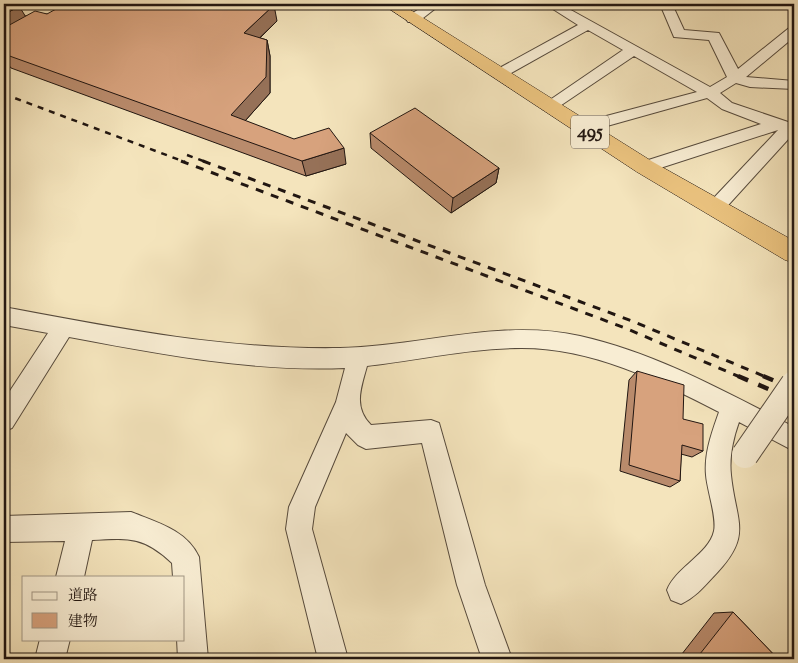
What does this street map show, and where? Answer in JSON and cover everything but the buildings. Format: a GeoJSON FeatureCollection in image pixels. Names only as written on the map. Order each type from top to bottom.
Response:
{"type":"FeatureCollection","features":[{"type":"Feature","properties":{"kind":"highway","name":"495"},"geometry":{"type":"LineString","coordinates":[[390,4],[582,128],[714,208],[793,250]]}},
{"type":"Feature","properties":{"kind":"street"},"geometry":{"type":"LineString","coordinates":[[412,18],[435,4]]}},
{"type":"Feature","properties":{"kind":"street"},"geometry":{"type":"LineString","coordinates":[[551,4],[710,93],[727,106],[787,128]]}},
{"type":"Feature","properties":{"kind":"street"},"geometry":{"type":"LineString","coordinates":[[666,4],[679,34],[714,36],[735,78],[750,83],[794,85]]}},
{"type":"Feature","properties":{"kind":"street"},"geometry":{"type":"LineString","coordinates":[[499,74],[587,25]]}},
{"type":"Feature","properties":{"kind":"street"},"geometry":{"type":"LineString","coordinates":[[582,128],[710,93],[735,78],[792,37]]}},
{"type":"Feature","properties":{"kind":"street"},"geometry":{"type":"LineString","coordinates":[[549,107],[633,50]]}},
{"type":"Feature","properties":{"kind":"street"},"geometry":{"type":"LineString","coordinates":[[646,167],[787,128]]}},
{"type":"Feature","properties":{"kind":"street"},"geometry":{"type":"LineString","coordinates":[[714,208],[787,128]]}},
{"type":"Feature","properties":{"kind":"street"},"geometry":{"type":"LineString","coordinates":[[4,316],[63,328],[229,355],[359,357],[489,339],[548,340],[606,352],[685,384],[794,439]]}},
{"type":"Feature","properties":{"kind":"street"},"geometry":{"type":"LineString","coordinates":[[4,420],[63,328]]}},
{"type":"Feature","properties":{"kind":"street"},"geometry":{"type":"LineString","coordinates":[[334,659],[299,529],[302,507],[346,406],[359,357]]}},
{"type":"Feature","properties":{"kind":"street"},"geometry":{"type":"LineString","coordinates":[[745,455],[794,384]]}},
{"type":"Feature","properties":{"kind":"street"},"geometry":{"type":"LineString","coordinates":[[346,406],[353,426],[366,437],[431,430],[472,585],[497,659]]}},
{"type":"Feature","properties":{"kind":"street"},"geometry":{"type":"LineString","coordinates":[[681,590],[720,551],[728,530],[718,474],[720,443],[732,407]]}},
{"type":"Feature","properties":{"kind":"street"},"geometry":{"type":"LineString","coordinates":[[4,529],[131,525],[167,540],[185,557],[193,659]]}},
{"type":"Feature","properties":{"kind":"street"},"geometry":{"type":"LineString","coordinates":[[70,576],[81,527]]}},
{"type":"Feature","properties":{"kind":"street"},"geometry":{"type":"LineString","coordinates":[[50,659],[55,640]]}},
{"type":"Feature","properties":{"kind":"railway"},"geometry":{"type":"LineString","coordinates":[[4,94],[185,162]]}},
{"type":"Feature","properties":{"kind":"railway"},"geometry":{"type":"LineString","coordinates":[[187,155],[206,162]]}},
{"type":"Feature","properties":{"kind":"railway"},"geometry":{"type":"LineString","coordinates":[[181,161],[625,328],[740,377]]}},
{"type":"Feature","properties":{"kind":"railway"},"geometry":{"type":"LineString","coordinates":[[203,161],[632,321],[766,377]]}},
{"type":"Feature","properties":{"kind":"railway"},"geometry":{"type":"LineString","coordinates":[[738,376],[794,400]]}},
{"type":"Feature","properties":{"kind":"railway"},"geometry":{"type":"LineString","coordinates":[[763,376],[794,389]]}}]}
